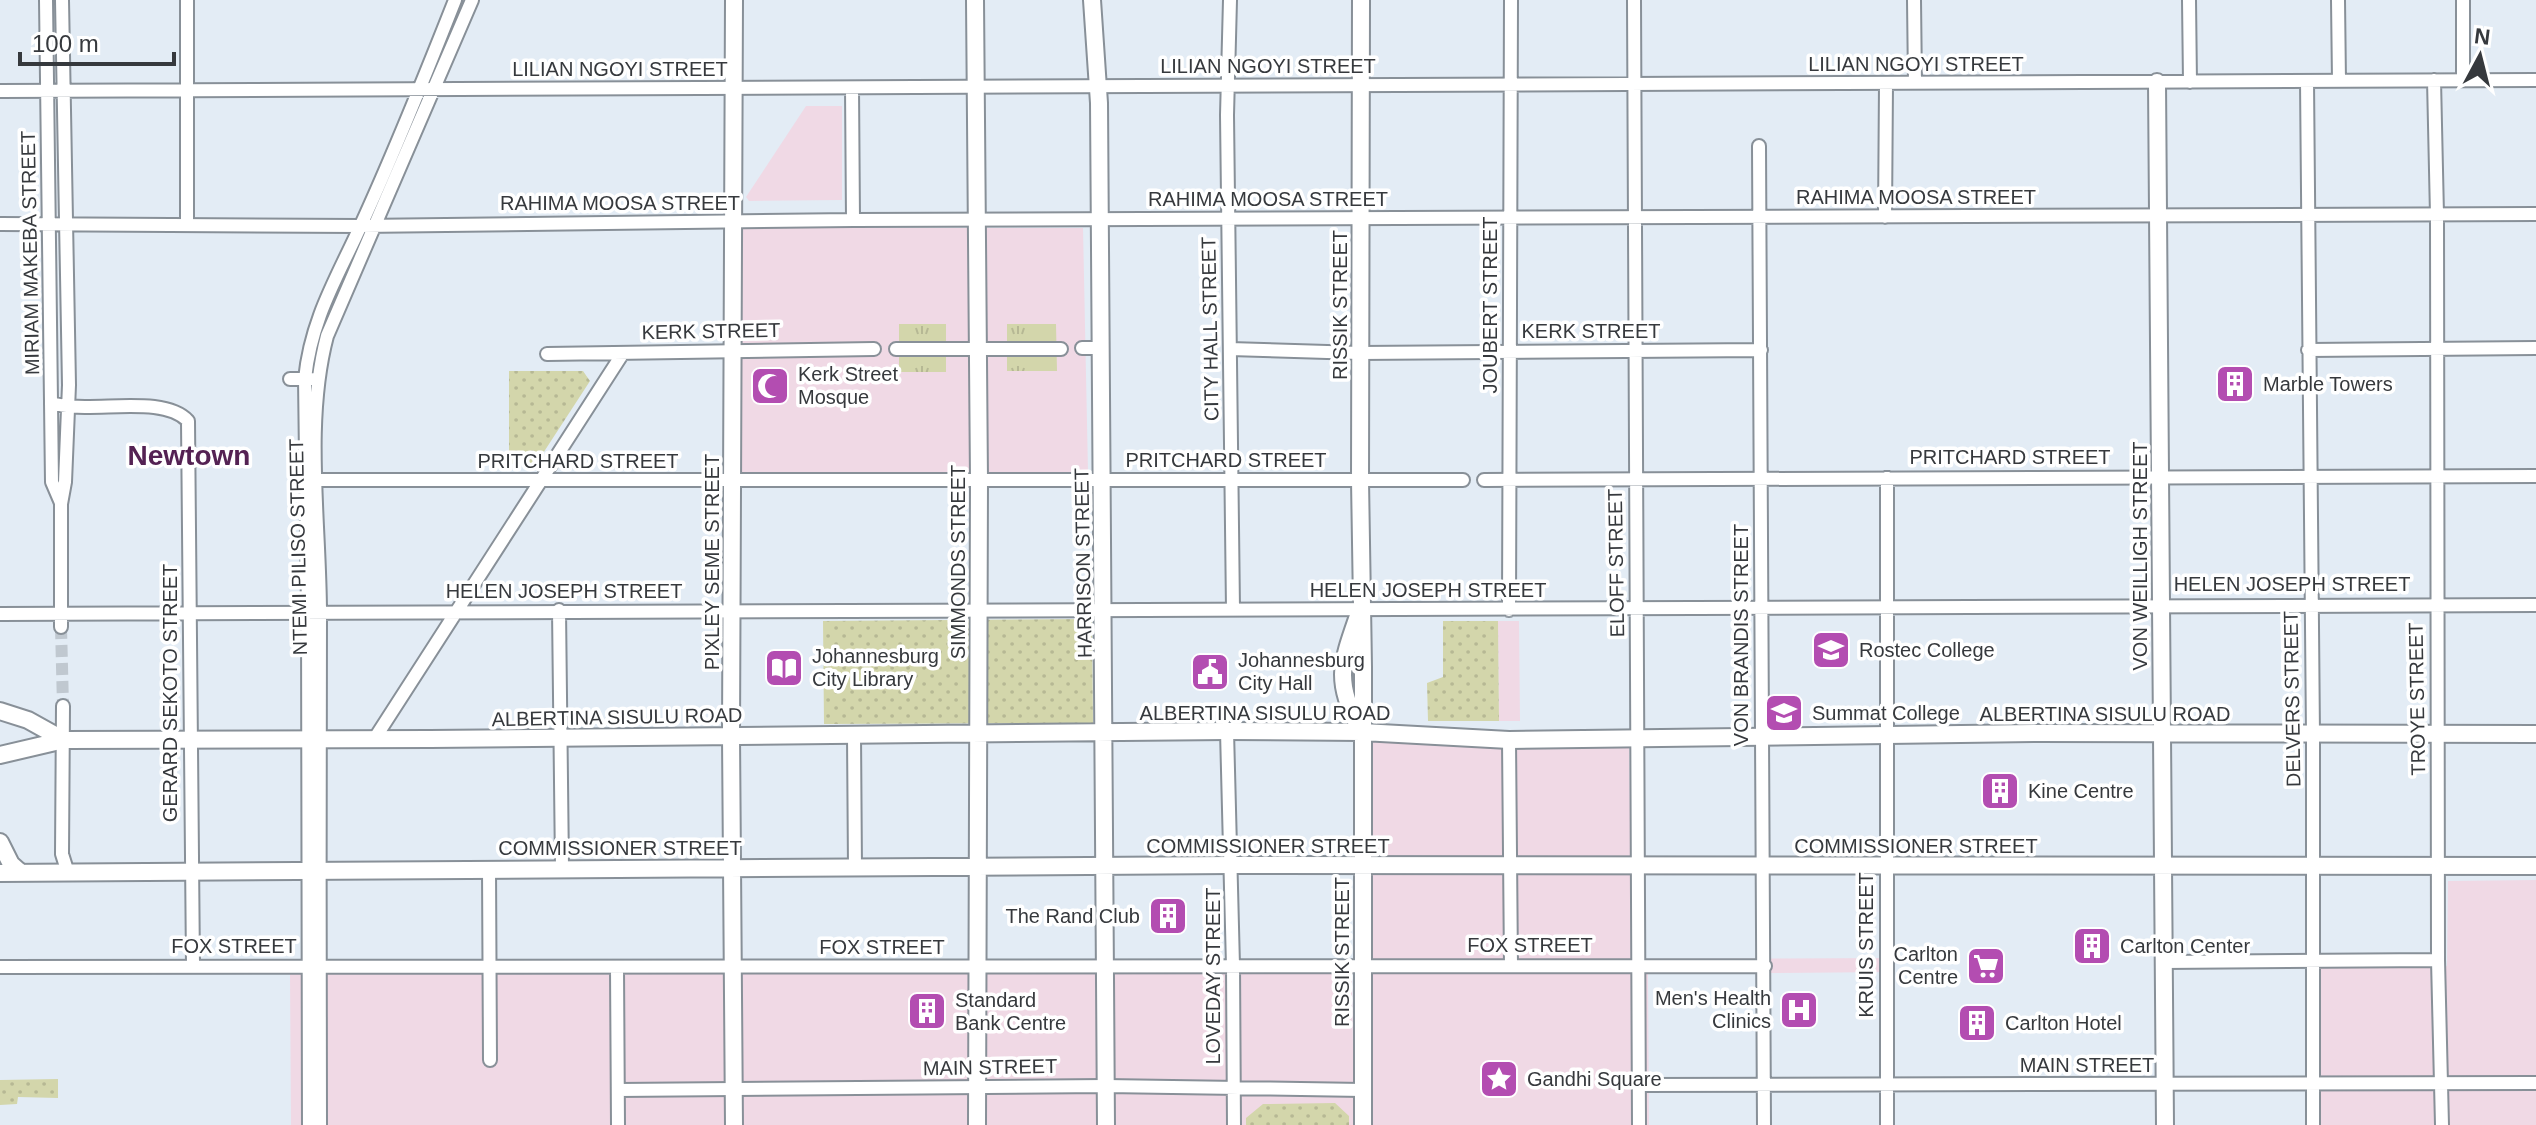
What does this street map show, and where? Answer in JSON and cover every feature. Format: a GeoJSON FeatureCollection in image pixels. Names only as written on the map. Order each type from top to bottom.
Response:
{"type":"FeatureCollection","features":[{"type":"Feature","properties":{"kind":"main road","name":"PIXLEY SEME STREET"},"geometry":{"type":"LineString","coordinates":[[734,0],[731,611],[734,1125]]}},
{"type":"Feature","properties":{"kind":"main road","name":"SIMMONDS STREET"},"geometry":{"type":"LineString","coordinates":[[975,0],[979,480],[977,1125]]}},
{"type":"Feature","properties":{"kind":"main road","name":"HARRISON STREET"},"geometry":{"type":"LineString","coordinates":[[1092,0],[1098,87],[1105,609],[1106,1125]]}},
{"type":"Feature","properties":{"kind":"main road","name":"RISSIK STREET"},"geometry":{"type":"LineString","coordinates":[[1361,0],[1363,1125]]}},
{"type":"Feature","properties":{"kind":"main road","name":"VON WEILLIGH STREET"},"geometry":{"type":"LineString","coordinates":[[2157,82],[2165,1125]]}},
{"type":"Feature","properties":{"kind":"main road","name":"ALBERTINA SISULU ROAD"},"geometry":{"type":"LineString","coordinates":[[0,711],[28,720],[64,740],[1227,731],[1362,732],[1509,740],[1888,735],[2536,734]]}},
{"type":"Feature","properties":{"kind":"main road"},"geometry":{"type":"LineString","coordinates":[[0,755],[64,740]]}},
{"type":"Feature","properties":{"kind":"main road"},"geometry":{"type":"LineString","coordinates":[[0,842],[11,864],[20,872]]}},
{"type":"Feature","properties":{"kind":"main road","name":"COMMISSIONER STREET"},"geometry":{"type":"LineString","coordinates":[[0,873],[67,870],[191,872],[562,867],[1232,865],[2536,866]]}},
{"type":"Feature","properties":{"kind":"street","name":"MIRIAM MAKEBA STREET"},"geometry":{"type":"LineString","coordinates":[[46,0],[52,482],[61,504]]}},
{"type":"Feature","properties":{"kind":"street","name":"MIRIAM MAKEBA STREET"},"geometry":{"type":"LineString","coordinates":[[61,621],[61,504],[68,408],[62,0]]}},
{"type":"Feature","properties":{"kind":"street"},"geometry":{"type":"LineString","coordinates":[[187,0],[187,224]]}},
{"type":"Feature","properties":{"kind":"street","name":"NTEMI PILISO STREET"},"geometry":{"type":"LineString","coordinates":[[312,480],[318,379],[327,336],[455,0]]}},
{"type":"Feature","properties":{"kind":"street","name":"NTEMI PILISO STREET"},"geometry":{"type":"LineString","coordinates":[[309,1125],[314,966],[314,612],[312,480],[305,379],[308,348],[318,319],[368,226],[434,90],[472,0]]}},
{"type":"Feature","properties":{"kind":"street","name":"CITY HALL STREET"},"geometry":{"type":"LineString","coordinates":[[1230,0],[1227,86],[1233,609]]}},
{"type":"Feature","properties":{"kind":"street","name":"JOUBERT STREET"},"geometry":{"type":"LineString","coordinates":[[1509,610],[1511,0]]}},
{"type":"Feature","properties":{"kind":"street","name":"ELOFF STREET"},"geometry":{"type":"LineString","coordinates":[[1634,0],[1639,1125]]}},
{"type":"Feature","properties":{"kind":"street"},"geometry":{"type":"LineString","coordinates":[[1914,0],[1915,83]]}},
{"type":"Feature","properties":{"kind":"street"},"geometry":{"type":"LineString","coordinates":[[2189,0],[2190,82]]}},
{"type":"Feature","properties":{"kind":"street"},"geometry":{"type":"LineString","coordinates":[[2338,0],[2339,81]]}},
{"type":"Feature","properties":{"kind":"street"},"geometry":{"type":"LineString","coordinates":[[2463,0],[2463,80]]}},
{"type":"Feature","properties":{"kind":"street","name":"TROYE STREET"},"geometry":{"type":"LineString","coordinates":[[2434,80],[2438,960],[2442,1125]]}},
{"type":"Feature","properties":{"kind":"street","name":"LILIAN NGOYI STREET"},"geometry":{"type":"LineString","coordinates":[[0,91],[2536,80]]}},
{"type":"Feature","properties":{"kind":"street","name":"DELVERS STREET"},"geometry":{"type":"LineString","coordinates":[[2307,81],[2314,866],[2313,1125]]}},
{"type":"Feature","properties":{"kind":"street"},"geometry":{"type":"LineString","coordinates":[[1885,217],[1886,84]]}},
{"type":"Feature","properties":{"kind":"street"},"geometry":{"type":"LineString","coordinates":[[852,88],[853,220]]}},
{"type":"Feature","properties":{"kind":"street","name":"VON BRANDIS STREET"},"geometry":{"type":"LineString","coordinates":[[1759,146],[1764,1125]]}},
{"type":"Feature","properties":{"kind":"street","name":"RAHIMA MOOSA STREET"},"geometry":{"type":"LineString","coordinates":[[0,224],[368,226],[853,220],[2536,214]]}},
{"type":"Feature","properties":{"kind":"street"},"geometry":{"type":"LineString","coordinates":[[1082,348],[1101,348]]}},
{"type":"Feature","properties":{"kind":"street"},"geometry":{"type":"LineString","coordinates":[[2308,350],[2536,348]]}},
{"type":"Feature","properties":{"kind":"street","name":"KERK STREET"},"geometry":{"type":"LineString","coordinates":[[547,354],[874,349]]}},
{"type":"Feature","properties":{"kind":"street"},"geometry":{"type":"LineString","coordinates":[[896,349],[1061,349]]}},
{"type":"Feature","properties":{"kind":"street","name":"KERK STREET"},"geometry":{"type":"LineString","coordinates":[[1230,349],[1360,353],[1761,350]]}},
{"type":"Feature","properties":{"kind":"street"},"geometry":{"type":"LineString","coordinates":[[375,738],[623,353]]}},
{"type":"Feature","properties":{"kind":"street"},"geometry":{"type":"LineString","coordinates":[[290,379],[318,379]]}},
{"type":"Feature","properties":{"kind":"street"},"geometry":{"type":"LineString","coordinates":[[51,403],[68,408]]}},
{"type":"Feature","properties":{"kind":"street","name":"GERARD SEKOTO STREET"},"geometry":{"type":"LineString","coordinates":[[68,408],[155,407],[181,413],[188,421],[193,966]]}},
{"type":"Feature","properties":{"kind":"street","name":"PRITCHARD STREET"},"geometry":{"type":"LineString","coordinates":[[1484,480],[2536,476]]}},
{"type":"Feature","properties":{"kind":"street","name":"KRUIS STREET"},"geometry":{"type":"LineString","coordinates":[[1887,478],[1887,1125]]}},
{"type":"Feature","properties":{"kind":"street","name":"PRITCHARD STREET"},"geometry":{"type":"LineString","coordinates":[[312,480],[1463,480]]}},
{"type":"Feature","properties":{"kind":"street","name":"HELEN JOSEPH STREET"},"geometry":{"type":"LineString","coordinates":[[0,614],[61,621],[314,612],[559,610],[1636,610],[2536,605]]}},
{"type":"Feature","properties":{"kind":"street"},"geometry":{"type":"LineString","coordinates":[[559,610],[562,867]]}},
{"type":"Feature","properties":{"kind":"street"},"geometry":{"type":"LineString","coordinates":[[63,706],[67,759],[67,870]]}},
{"type":"Feature","properties":{"kind":"street","name":"LOVEDAY STREET"},"geometry":{"type":"LineString","coordinates":[[1227,731],[1232,865],[1234,1125]]}},
{"type":"Feature","properties":{"kind":"street"},"geometry":{"type":"LineString","coordinates":[[854,735],[855,868]]}},
{"type":"Feature","properties":{"kind":"street"},"geometry":{"type":"LineString","coordinates":[[1509,740],[1511,966]]}},
{"type":"Feature","properties":{"kind":"street"},"geometry":{"type":"LineString","coordinates":[[489,868],[490,1060]]}},
{"type":"Feature","properties":{"kind":"street"},"geometry":{"type":"LineString","coordinates":[[2163,962],[2438,960]]}},
{"type":"Feature","properties":{"kind":"street","name":"NTEMI PILISO STREET"},"geometry":{"type":"LineString","coordinates":[[314,966],[320,1125]]}},
{"type":"Feature","properties":{"kind":"street","name":"FOX STREET"},"geometry":{"type":"LineString","coordinates":[[0,967],[1765,966]]}},
{"type":"Feature","properties":{"kind":"street"},"geometry":{"type":"LineString","coordinates":[[617,968],[618,1125]]}},
{"type":"Feature","properties":{"kind":"street","name":"MAIN STREET"},"geometry":{"type":"LineString","coordinates":[[1639,1085],[2536,1083]]}},
{"type":"Feature","properties":{"kind":"street","name":"MAIN STREET"},"geometry":{"type":"LineString","coordinates":[[618,1090],[1106,1086],[1363,1090]]}},
{"type":"Feature","properties":{"kind":"shaded area"},"geometry":{"type":"Polygon","coordinates":[[[806,106],[842,106],[842,200],[749,201],[746,197],[806,106]]]}},
{"type":"Feature","properties":{"kind":"shaded area"},"geometry":{"type":"Polygon","coordinates":[[[740,228],[1083,228],[1088,472],[738,473],[740,228]]]}},
{"type":"Feature","properties":{"kind":"shaded area"},"geometry":{"type":"Polygon","coordinates":[[[1498,621],[1519,621],[1520,721],[1499,721],[1498,621]]]}},
{"type":"Feature","properties":{"kind":"shaded area"},"geometry":{"type":"Polygon","coordinates":[[[1629,736],[1632,959],[1891,958],[1892,972],[1648,974],[1649,1125],[1358,1125],[1354,737],[1629,736]]]}},
{"type":"Feature","properties":{"kind":"shaded area"},"geometry":{"type":"Polygon","coordinates":[[[2536,880],[2536,1125],[2320,1125],[2319,967],[2447,966],[2448,881],[2536,880]]]}},
{"type":"Feature","properties":{"kind":"shaded area"},"geometry":{"type":"Polygon","coordinates":[[[1352,972],[1354,1125],[291,1125],[290,973],[1352,972]]]}},
{"type":"Feature","properties":{"kind":"green space"},"geometry":{"type":"Polygon","coordinates":[[[899,324],[946,324],[946,372],[899,372],[899,324]]]}},
{"type":"Feature","properties":{"kind":"green space"},"geometry":{"type":"Polygon","coordinates":[[[1007,324],[1056,324],[1057,371],[1007,371],[1007,324]]]}},
{"type":"Feature","properties":{"kind":"green space"},"geometry":{"type":"Polygon","coordinates":[[[509,371],[583,371],[590,381],[536,464],[509,464],[509,371]]]}},
{"type":"Feature","properties":{"kind":"green space"},"geometry":{"type":"Polygon","coordinates":[[[1092,619],[1093,723],[824,724],[823,621],[1092,619]]]}},
{"type":"Feature","properties":{"kind":"green space"},"geometry":{"type":"Polygon","coordinates":[[[1443,621],[1498,621],[1499,721],[1428,721],[1427,683],[1443,677],[1443,621]]]}},
{"type":"Feature","properties":{"kind":"green space"},"geometry":{"type":"Polygon","coordinates":[[[58,1079],[58,1098],[18,1097],[17,1104],[0,1105],[0,1080],[58,1079]]]}},
{"type":"Feature","properties":{"kind":"green space"},"geometry":{"type":"Polygon","coordinates":[[[1335,1103],[1349,1116],[1349,1125],[1246,1125],[1246,1118],[1263,1104],[1335,1103]]]}},
{"type":"Feature","properties":{"kind":"tunnel"},"geometry":{"type":"LineString","coordinates":[[61,627],[63,706]]}},
{"type":"Feature","properties":{"kind":"place","name":"Marble Towers"},"geometry":{"type":"Point","coordinates":[2235,384]}},
{"type":"Feature","properties":{"kind":"place","name":"Kerk Street Mosque"},"geometry":{"type":"Point","coordinates":[770,386]}},
{"type":"Feature","properties":{"kind":"place","name":"Rostec College"},"geometry":{"type":"Point","coordinates":[1831,650]}},
{"type":"Feature","properties":{"kind":"place","name":"Johannesburg City Library"},"geometry":{"type":"Point","coordinates":[784,668]}},
{"type":"Feature","properties":{"kind":"place","name":"Johannesburg City Hall"},"geometry":{"type":"Point","coordinates":[1210,672]}},
{"type":"Feature","properties":{"kind":"place","name":"Summat College"},"geometry":{"type":"Point","coordinates":[1784,713]}},
{"type":"Feature","properties":{"kind":"place","name":"Kine Centre"},"geometry":{"type":"Point","coordinates":[2000,791]}},
{"type":"Feature","properties":{"kind":"place","name":"The Rand Club"},"geometry":{"type":"Point","coordinates":[1168,916]}},
{"type":"Feature","properties":{"kind":"place","name":"Carlton Center"},"geometry":{"type":"Point","coordinates":[2092,946]}},
{"type":"Feature","properties":{"kind":"place","name":"Carlton Centre"},"geometry":{"type":"Point","coordinates":[1986,966]}},
{"type":"Feature","properties":{"kind":"place","name":"Men's Health Clinics"},"geometry":{"type":"Point","coordinates":[1799,1010]}},
{"type":"Feature","properties":{"kind":"place","name":"Standard Bank Centre"},"geometry":{"type":"Point","coordinates":[927,1011]}},
{"type":"Feature","properties":{"kind":"place","name":"Carlton Hotel"},"geometry":{"type":"Point","coordinates":[1977,1023]}},
{"type":"Feature","properties":{"kind":"place","name":"Gandhi Square"},"geometry":{"type":"Point","coordinates":[1499,1079]}},
{"type":"Feature","properties":{"kind":"district","name":"Newtown"},"geometry":{"type":"Point","coordinates":[189,455]}}]}
